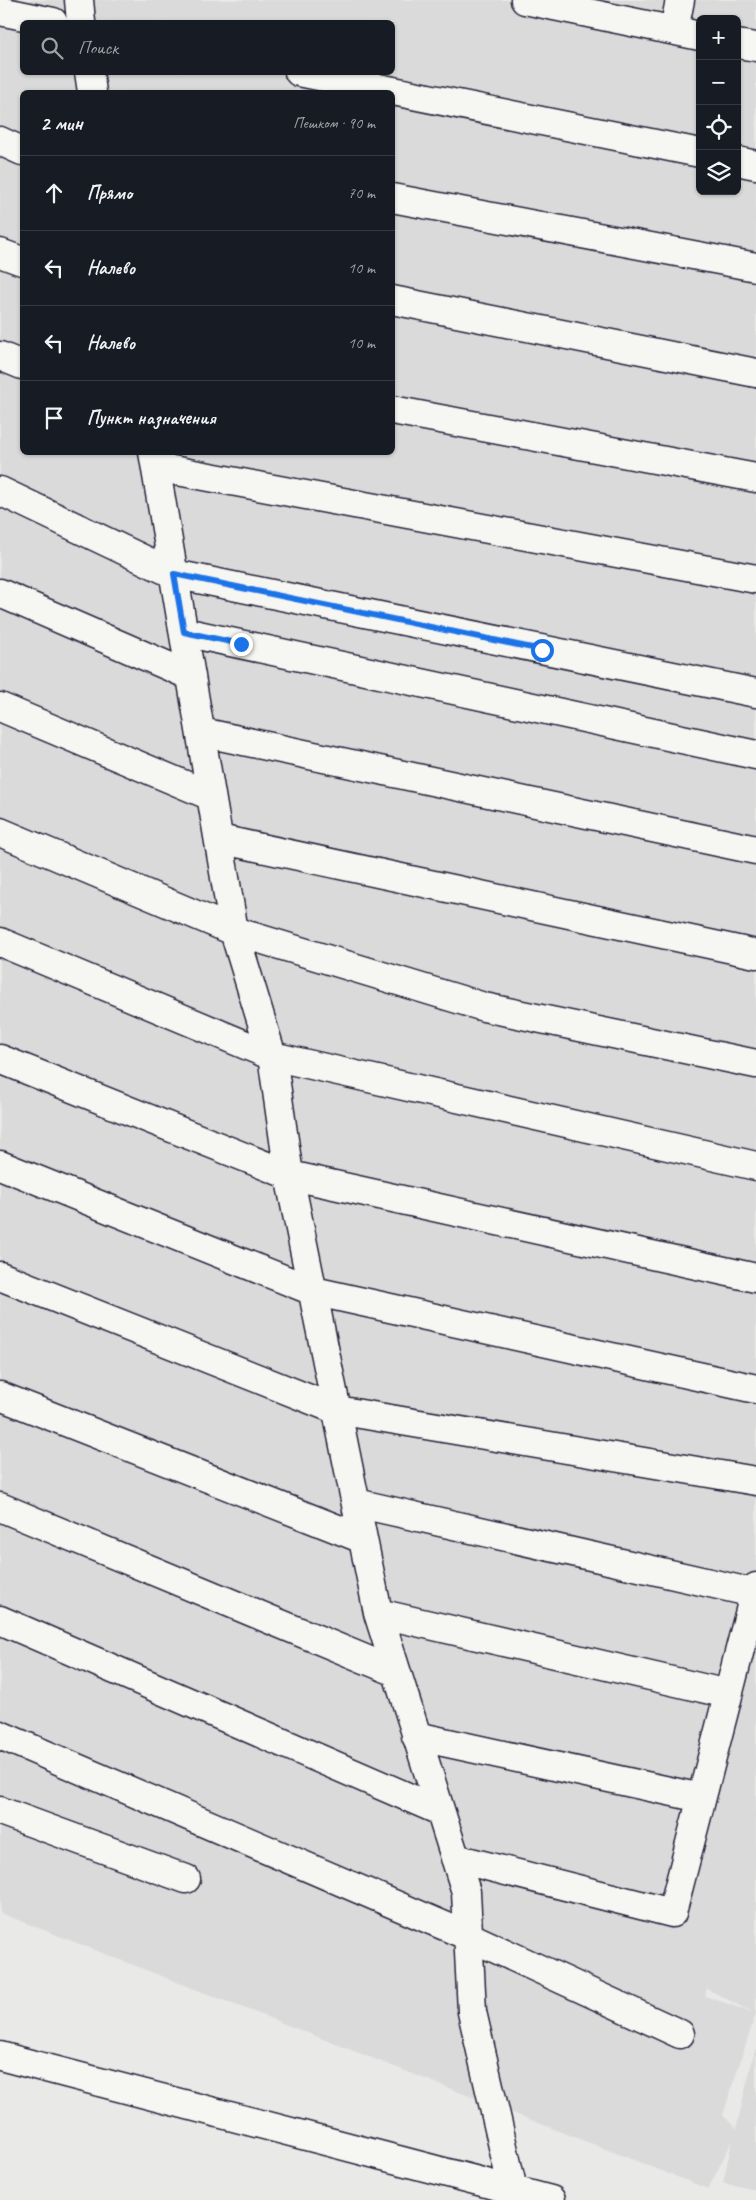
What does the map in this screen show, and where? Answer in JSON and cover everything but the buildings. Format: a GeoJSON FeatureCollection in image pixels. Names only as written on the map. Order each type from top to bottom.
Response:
{"type":"FeatureCollection","features":[{"type":"Feature","properties":{"kind":"lane"},"geometry":{"type":"LineString","coordinates":[[79,0],[81,20]]}},
{"type":"Feature","properties":{"kind":"lane"},"geometry":{"type":"LineString","coordinates":[[525,0],[591,7],[687,33],[680,0]]}},
{"type":"Feature","properties":{"kind":"lane"},"geometry":{"type":"LineString","coordinates":[[0,11],[43,20]]}},
{"type":"Feature","properties":{"kind":"lane"},"geometry":{"type":"LineString","coordinates":[[741,45],[756,48]]}},
{"type":"Feature","properties":{"kind":"lane"},"geometry":{"type":"LineString","coordinates":[[89,75],[92,90]]}},
{"type":"Feature","properties":{"kind":"lane"},"geometry":{"type":"LineString","coordinates":[[314,75],[388,90]]}},
{"type":"Feature","properties":{"kind":"lane"},"geometry":{"type":"LineString","coordinates":[[395,91],[696,152]]}},
{"type":"Feature","properties":{"kind":"lane"},"geometry":{"type":"LineString","coordinates":[[0,141],[20,150]]}},
{"type":"Feature","properties":{"kind":"lane"},"geometry":{"type":"LineString","coordinates":[[741,162],[756,164]]}},
{"type":"Feature","properties":{"kind":"lane"},"geometry":{"type":"LineString","coordinates":[[395,199],[756,267]]}},
{"type":"Feature","properties":{"kind":"lane"},"geometry":{"type":"LineString","coordinates":[[0,253],[20,260]]}},
{"type":"Feature","properties":{"kind":"lane"},"geometry":{"type":"LineString","coordinates":[[395,301],[756,373]]}},
{"type":"Feature","properties":{"kind":"lane"},"geometry":{"type":"LineString","coordinates":[[0,356],[20,364]]}},
{"type":"Feature","properties":{"kind":"lane"},"geometry":{"type":"LineString","coordinates":[[395,411],[756,478]]}},
{"type":"Feature","properties":{"kind":"lane"},"geometry":{"type":"LineString","coordinates":[[512,2195],[472,2012],[466,1892],[378,1613],[289,1175],[272,1056],[234,931],[154,460],[756,579]]}},
{"type":"Feature","properties":{"kind":"lane"},"geometry":{"type":"LineString","coordinates":[[0,491],[174,574],[756,693]]}},
{"type":"Feature","properties":{"kind":"lane"},"geometry":{"type":"LineString","coordinates":[[0,593],[191,676]]}},
{"type":"Feature","properties":{"kind":"lane"},"geometry":{"type":"LineString","coordinates":[[184,632],[756,755]]}},
{"type":"Feature","properties":{"kind":"lane"},"geometry":{"type":"LineString","coordinates":[[0,707],[211,796]]}},
{"type":"Feature","properties":{"kind":"lane"},"geometry":{"type":"LineString","coordinates":[[201,732],[756,850]]}},
{"type":"Feature","properties":{"kind":"lane"},"geometry":{"type":"LineString","coordinates":[[0,832],[234,931],[484,1007],[756,1064]]}},
{"type":"Feature","properties":{"kind":"lane"},"geometry":{"type":"LineString","coordinates":[[219,839],[756,954]]}},
{"type":"Feature","properties":{"kind":"lane"},"geometry":{"type":"LineString","coordinates":[[0,942],[272,1056],[756,1166]]}},
{"type":"Feature","properties":{"kind":"lane"},"geometry":{"type":"LineString","coordinates":[[0,1059],[289,1175],[756,1278]]}},
{"type":"Feature","properties":{"kind":"lane"},"geometry":{"type":"LineString","coordinates":[[0,1165],[313,1291],[756,1389]]}},
{"type":"Feature","properties":{"kind":"lane"},"geometry":{"type":"LineString","coordinates":[[0,1276],[337,1410],[756,1481]]}},
{"type":"Feature","properties":{"kind":"lane"},"geometry":{"type":"LineString","coordinates":[[0,1396],[363,1539]]}},
{"type":"Feature","properties":{"kind":"lane"},"geometry":{"type":"LineString","coordinates":[[356,1503],[755,1590],[672,1912],[455,1858]]}},
{"type":"Feature","properties":{"kind":"lane"},"geometry":{"type":"LineString","coordinates":[[0,1507],[396,1672]]}},
{"type":"Feature","properties":{"kind":"lane"},"geometry":{"type":"LineString","coordinates":[[378,1613],[728,1694]]}},
{"type":"Feature","properties":{"kind":"lane"},"geometry":{"type":"LineString","coordinates":[[0,1620],[440,1811]]}},
{"type":"Feature","properties":{"kind":"lane"},"geometry":{"type":"LineString","coordinates":[[0,1735],[468,1936],[680,2034]]}},
{"type":"Feature","properties":{"kind":"lane"},"geometry":{"type":"LineString","coordinates":[[416,1736],[701,1798]]}},
{"type":"Feature","properties":{"kind":"lane"},"geometry":{"type":"LineString","coordinates":[[0,1811],[186,1880]]}},
{"type":"Feature","properties":{"kind":"lane"},"geometry":{"type":"LineString","coordinates":[[0,2056],[512,2195],[551,2200]]}},
{"type":"Feature","properties":{"kind":"shaded area"},"geometry":{"type":"Polygon","coordinates":[[[0,0],[756,0],[756,2013],[723,2115],[736,2129],[756,2045],[756,2190],[723,2183],[732,2141],[708,2189],[0,1913],[0,0]],[[708,1983],[705,1996],[754,2013],[707,1989],[708,1983]]]}},
{"type":"Feature","properties":{"kind":"route"},"geometry":{"type":"LineString","coordinates":[[241,644],[184,632],[174,574],[542,650]]}}]}
